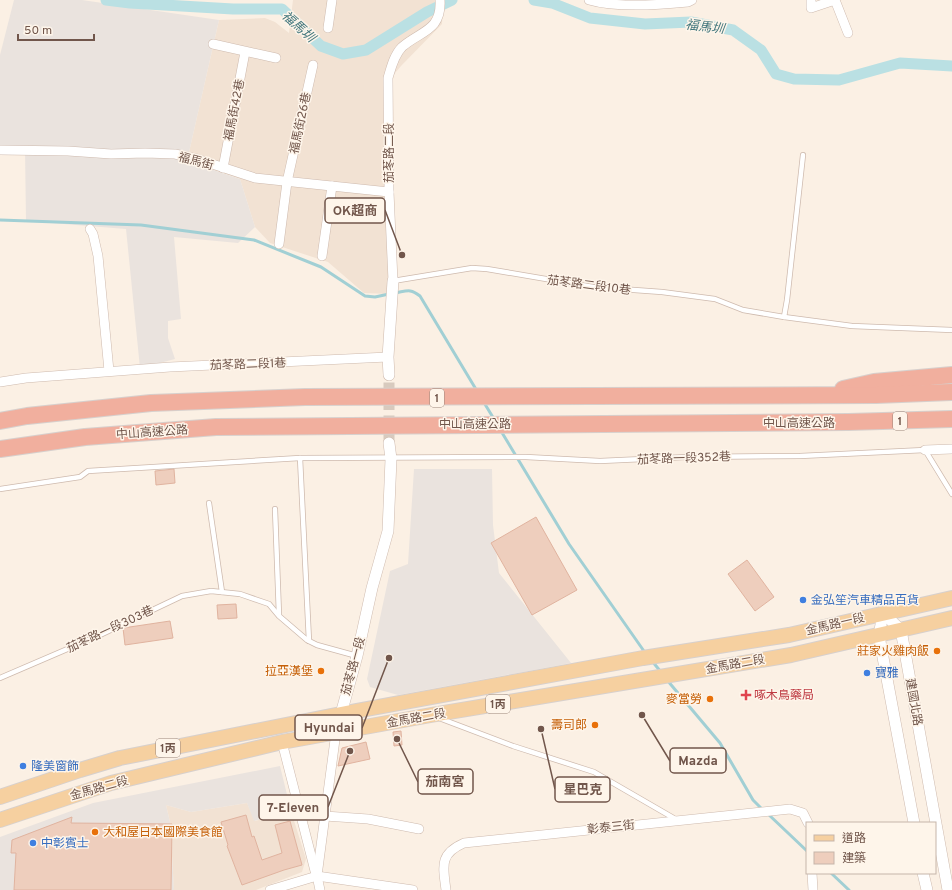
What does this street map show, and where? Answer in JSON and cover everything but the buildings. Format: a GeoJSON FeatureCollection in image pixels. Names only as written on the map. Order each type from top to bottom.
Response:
{"type":"FeatureCollection","features":[{"type":"Feature","properties":{"kind":"highway"},"geometry":{"type":"LineString","coordinates":[[815,396],[874,382],[952,375]]}},
{"type":"Feature","properties":{"kind":"highway","name":"1"},"geometry":{"type":"LineString","coordinates":[[0,421],[27,416],[151,404],[305,397],[815,396],[952,392]]}},
{"type":"Feature","properties":{"kind":"highway","name":"中山高速公路"},"geometry":{"type":"LineString","coordinates":[[0,449],[85,437],[216,427],[888,422],[952,419]]}},
{"type":"Feature","properties":{"kind":"highway"},"geometry":{"type":"LineString","coordinates":[[888,422],[952,429]]}},
{"type":"Feature","properties":{"kind":"main road","name":"金馬路一段"},"geometry":{"type":"LineString","coordinates":[[789,634],[952,598]]}},
{"type":"Feature","properties":{"kind":"main road","name":"金馬路一段"},"geometry":{"type":"LineString","coordinates":[[791,655],[952,618]]}},
{"type":"Feature","properties":{"kind":"main road","name":"金馬路二段"},"geometry":{"type":"LineString","coordinates":[[0,797],[120,758],[340,714],[648,657],[789,634]]}},
{"type":"Feature","properties":{"kind":"main road","name":"金馬路二段"},"geometry":{"type":"LineString","coordinates":[[0,820],[111,783],[282,742],[432,715],[791,655]]}},
{"type":"Feature","properties":{"kind":"street"},"geometry":{"type":"LineString","coordinates":[[328,28],[332,0]]}},
{"type":"Feature","properties":{"kind":"street"},"geometry":{"type":"LineString","coordinates":[[589,0],[601,4],[658,5],[688,2],[692,0]]}},
{"type":"Feature","properties":{"kind":"street"},"geometry":{"type":"LineString","coordinates":[[811,0],[811,8],[835,0],[848,33]]}},
{"type":"Feature","properties":{"kind":"street","name":"茄苳路二段"},"geometry":{"type":"LineString","coordinates":[[389,375],[388,357],[392,289],[388,78],[393,62],[402,48],[426,32],[436,22],[440,3]]}},
{"type":"Feature","properties":{"kind":"street"},"geometry":{"type":"LineString","coordinates":[[213,44],[276,58]]}},
{"type":"Feature","properties":{"kind":"street","name":"福馬街42巷"},"geometry":{"type":"LineString","coordinates":[[223,168],[245,52]]}},
{"type":"Feature","properties":{"kind":"street","name":"福馬街26巷"},"geometry":{"type":"LineString","coordinates":[[279,244],[287,182],[313,64]]}},
{"type":"Feature","properties":{"kind":"street","name":"福馬街"},"geometry":{"type":"LineString","coordinates":[[0,150],[68,150],[111,154],[175,154],[197,159],[255,178],[389,192]]}},
{"type":"Feature","properties":{"kind":"street"},"geometry":{"type":"LineString","coordinates":[[322,256],[332,186]]}},
{"type":"Feature","properties":{"kind":"street"},"geometry":{"type":"LineString","coordinates":[[90,229],[93,234],[98,256],[109,371]]}},
{"type":"Feature","properties":{"kind":"street","name":"茄苳路二段1巷"},"geometry":{"type":"LineString","coordinates":[[0,382],[26,378],[170,367],[388,357]]}},
{"type":"Feature","properties":{"kind":"street","name":"茄苳路一段"},"geometry":{"type":"LineString","coordinates":[[320,890],[317,876],[336,732],[357,656],[372,588],[388,531],[392,458],[389,443]]}},
{"type":"Feature","properties":{"kind":"street"},"geometry":{"type":"LineString","coordinates":[[925,450],[952,449]]}},
{"type":"Feature","properties":{"kind":"street"},"geometry":{"type":"LineString","coordinates":[[883,613],[901,630]]}},
{"type":"Feature","properties":{"kind":"street","name":"建國北路"},"geometry":{"type":"LineString","coordinates":[[883,613],[879,636],[914,822]]}},
{"type":"Feature","properties":{"kind":"street","name":"建國北路"},"geometry":{"type":"LineString","coordinates":[[901,630],[936,822]]}},
{"type":"Feature","properties":{"kind":"street"},"geometry":{"type":"LineString","coordinates":[[282,742],[317,876]]}},
{"type":"Feature","properties":{"kind":"street","name":"彰泰三街"},"geometry":{"type":"LineString","coordinates":[[446,890],[443,867],[445,857],[453,848],[464,843],[790,809],[803,813],[808,822]]}},
{"type":"Feature","properties":{"kind":"street"},"geometry":{"type":"LineString","coordinates":[[325,816],[368,819],[419,829]]}},
{"type":"Feature","properties":{"kind":"street","name":"建國北路"},"geometry":{"type":"LineString","coordinates":[[936,824],[948,890]]}},
{"type":"Feature","properties":{"kind":"street"},"geometry":{"type":"LineString","coordinates":[[812,874],[813,890]]}},
{"type":"Feature","properties":{"kind":"street"},"geometry":{"type":"LineString","coordinates":[[923,874],[926,890]]}},
{"type":"Feature","properties":{"kind":"street"},"geometry":{"type":"LineString","coordinates":[[270,890],[317,876],[413,890]]}},
{"type":"Feature","properties":{"kind":"lane"},"geometry":{"type":"LineString","coordinates":[[784,317],[803,155]]}},
{"type":"Feature","properties":{"kind":"lane","name":"茄苳路二段10巷"},"geometry":{"type":"LineString","coordinates":[[392,289],[472,268],[487,269],[593,287],[662,292],[715,299],[744,310],[852,326],[952,330]]}},
{"type":"Feature","properties":{"kind":"lane"},"geometry":{"type":"LineString","coordinates":[[925,450],[952,494]]}},
{"type":"Feature","properties":{"kind":"lane","name":"茄苳路一段352巷"},"geometry":{"type":"LineString","coordinates":[[0,489],[80,477],[88,471],[300,458],[526,458],[600,461],[687,457],[800,456],[925,450]]}},
{"type":"Feature","properties":{"kind":"lane"},"geometry":{"type":"LineString","coordinates":[[300,458],[310,641]]}},
{"type":"Feature","properties":{"kind":"lane"},"geometry":{"type":"LineString","coordinates":[[209,503],[222,592]]}},
{"type":"Feature","properties":{"kind":"lane"},"geometry":{"type":"LineString","coordinates":[[274,509],[279,616]]}},
{"type":"Feature","properties":{"kind":"lane","name":"茄苳路一段303巷"},"geometry":{"type":"LineString","coordinates":[[0,678],[100,635],[182,596],[210,591],[240,594],[269,604],[279,616],[310,641],[317,645],[357,656]]}},
{"type":"Feature","properties":{"kind":"lane"},"geometry":{"type":"LineString","coordinates":[[432,715],[513,746],[594,772],[678,820]]}},
{"type":"Feature","properties":{"kind":"shaded area"},"geometry":{"type":"Polygon","coordinates":[[[14,0],[82,0],[219,20],[187,161],[240,179],[255,227],[238,243],[174,237],[181,319],[168,321],[168,338],[175,359],[140,368],[126,229],[26,221],[25,149],[0,150],[0,55],[14,0]]]}},
{"type":"Feature","properties":{"kind":"shaded area"},"geometry":{"type":"Polygon","coordinates":[[[293,0],[443,0],[442,24],[390,79],[389,294],[364,293],[328,262],[270,243],[255,227],[240,179],[187,161],[219,20],[265,18],[275,22],[289,33],[293,0]]]}},
{"type":"Feature","properties":{"kind":"shaded area"},"geometry":{"type":"Polygon","coordinates":[[[414,469],[492,469],[493,525],[499,573],[571,663],[398,695],[370,687],[367,679],[390,571],[408,564],[414,469]]]}},
{"type":"Feature","properties":{"kind":"shaded area"},"geometry":{"type":"Polygon","coordinates":[[[280,766],[291,811],[254,821],[247,803],[191,812],[166,805],[170,822],[174,890],[0,890],[0,837],[93,803],[280,766]]]}},
{"type":"Feature","properties":{"kind":"shaded area"},"geometry":{"type":"Polygon","coordinates":[[[247,803],[255,821],[291,811],[306,859],[302,872],[256,890],[174,890],[170,822],[166,805],[191,812],[247,803]]]}},
{"type":"Feature","properties":{"kind":"waterway","name":"福馬圳"},"geometry":{"type":"LineString","coordinates":[[106,0],[130,3],[233,9],[282,9],[321,46],[343,54],[366,50],[427,12],[452,0]]}},
{"type":"Feature","properties":{"kind":"waterway","name":"福馬圳"},"geometry":{"type":"LineString","coordinates":[[534,0],[552,3],[590,18],[645,24],[691,22],[733,30],[761,50],[776,74],[794,79],[839,80],[900,63],[952,66]]}},
{"type":"Feature","properties":{"kind":"waterway"},"geometry":{"type":"LineString","coordinates":[[0,220],[141,225],[254,240],[321,267],[365,296],[375,297],[389,294]]}},
{"type":"Feature","properties":{"kind":"waterway"},"geometry":{"type":"LineString","coordinates":[[395,293],[411,291],[420,296],[477,391]]}},
{"type":"Feature","properties":{"kind":"waterway"},"geometry":{"type":"LineString","coordinates":[[483,401],[494,419]]}},
{"type":"Feature","properties":{"kind":"waterway"},"geometry":{"type":"LineString","coordinates":[[501,431],[569,544],[646,654]]}},
{"type":"Feature","properties":{"kind":"waterway"},"geometry":{"type":"LineString","coordinates":[[652,661],[661,672]]}},
{"type":"Feature","properties":{"kind":"waterway"},"geometry":{"type":"LineString","coordinates":[[667,680],[720,743],[753,800],[763,810]]}},
{"type":"Feature","properties":{"kind":"waterway"},"geometry":{"type":"LineString","coordinates":[[768,814],[806,850]]}},
{"type":"Feature","properties":{"kind":"waterway"},"geometry":{"type":"LineString","coordinates":[[832,874],[849,890]]}},
{"type":"Feature","properties":{"kind":"tunnel"},"geometry":{"type":"LineString","coordinates":[[389,375],[389,443]]}},
{"type":"Feature","properties":{"kind":"place","name":"OK超商"},"geometry":{"type":"Point","coordinates":[402,255]}},
{"type":"Feature","properties":{"kind":"place","name":"金弘笙汽車精品百貨"},"geometry":{"type":"Point","coordinates":[803,600]}},
{"type":"Feature","properties":{"kind":"place","name":"莊家火雞肉飯"},"geometry":{"type":"Point","coordinates":[937,651]}},
{"type":"Feature","properties":{"kind":"place","name":"Hyundai"},"geometry":{"type":"Point","coordinates":[389,658]}},
{"type":"Feature","properties":{"kind":"place","name":"拉亞漢堡"},"geometry":{"type":"Point","coordinates":[321,671]}},
{"type":"Feature","properties":{"kind":"place","name":"寶雅"},"geometry":{"type":"Point","coordinates":[867,673]}},
{"type":"Feature","properties":{"kind":"place","name":"啄木鳥藥局"},"geometry":{"type":"Point","coordinates":[746,695]}},
{"type":"Feature","properties":{"kind":"place","name":"麥當勞"},"geometry":{"type":"Point","coordinates":[710,699]}},
{"type":"Feature","properties":{"kind":"place","name":"Mazda"},"geometry":{"type":"Point","coordinates":[642,715]}},
{"type":"Feature","properties":{"kind":"place","name":"壽司郎"},"geometry":{"type":"Point","coordinates":[595,725]}},
{"type":"Feature","properties":{"kind":"place","name":"星巴克"},"geometry":{"type":"Point","coordinates":[541,729]}},
{"type":"Feature","properties":{"kind":"place","name":"茄南宮"},"geometry":{"type":"Point","coordinates":[397,739]}},
{"type":"Feature","properties":{"kind":"place","name":"7-Eleven"},"geometry":{"type":"Point","coordinates":[350,751]}},
{"type":"Feature","properties":{"kind":"place","name":"隆美窗飾"},"geometry":{"type":"Point","coordinates":[23,766]}},
{"type":"Feature","properties":{"kind":"place","name":"大和屋日本國際美食館"},"geometry":{"type":"Point","coordinates":[95,832]}},
{"type":"Feature","properties":{"kind":"place","name":"中彰賓士"},"geometry":{"type":"Point","coordinates":[33,843]}}]}
